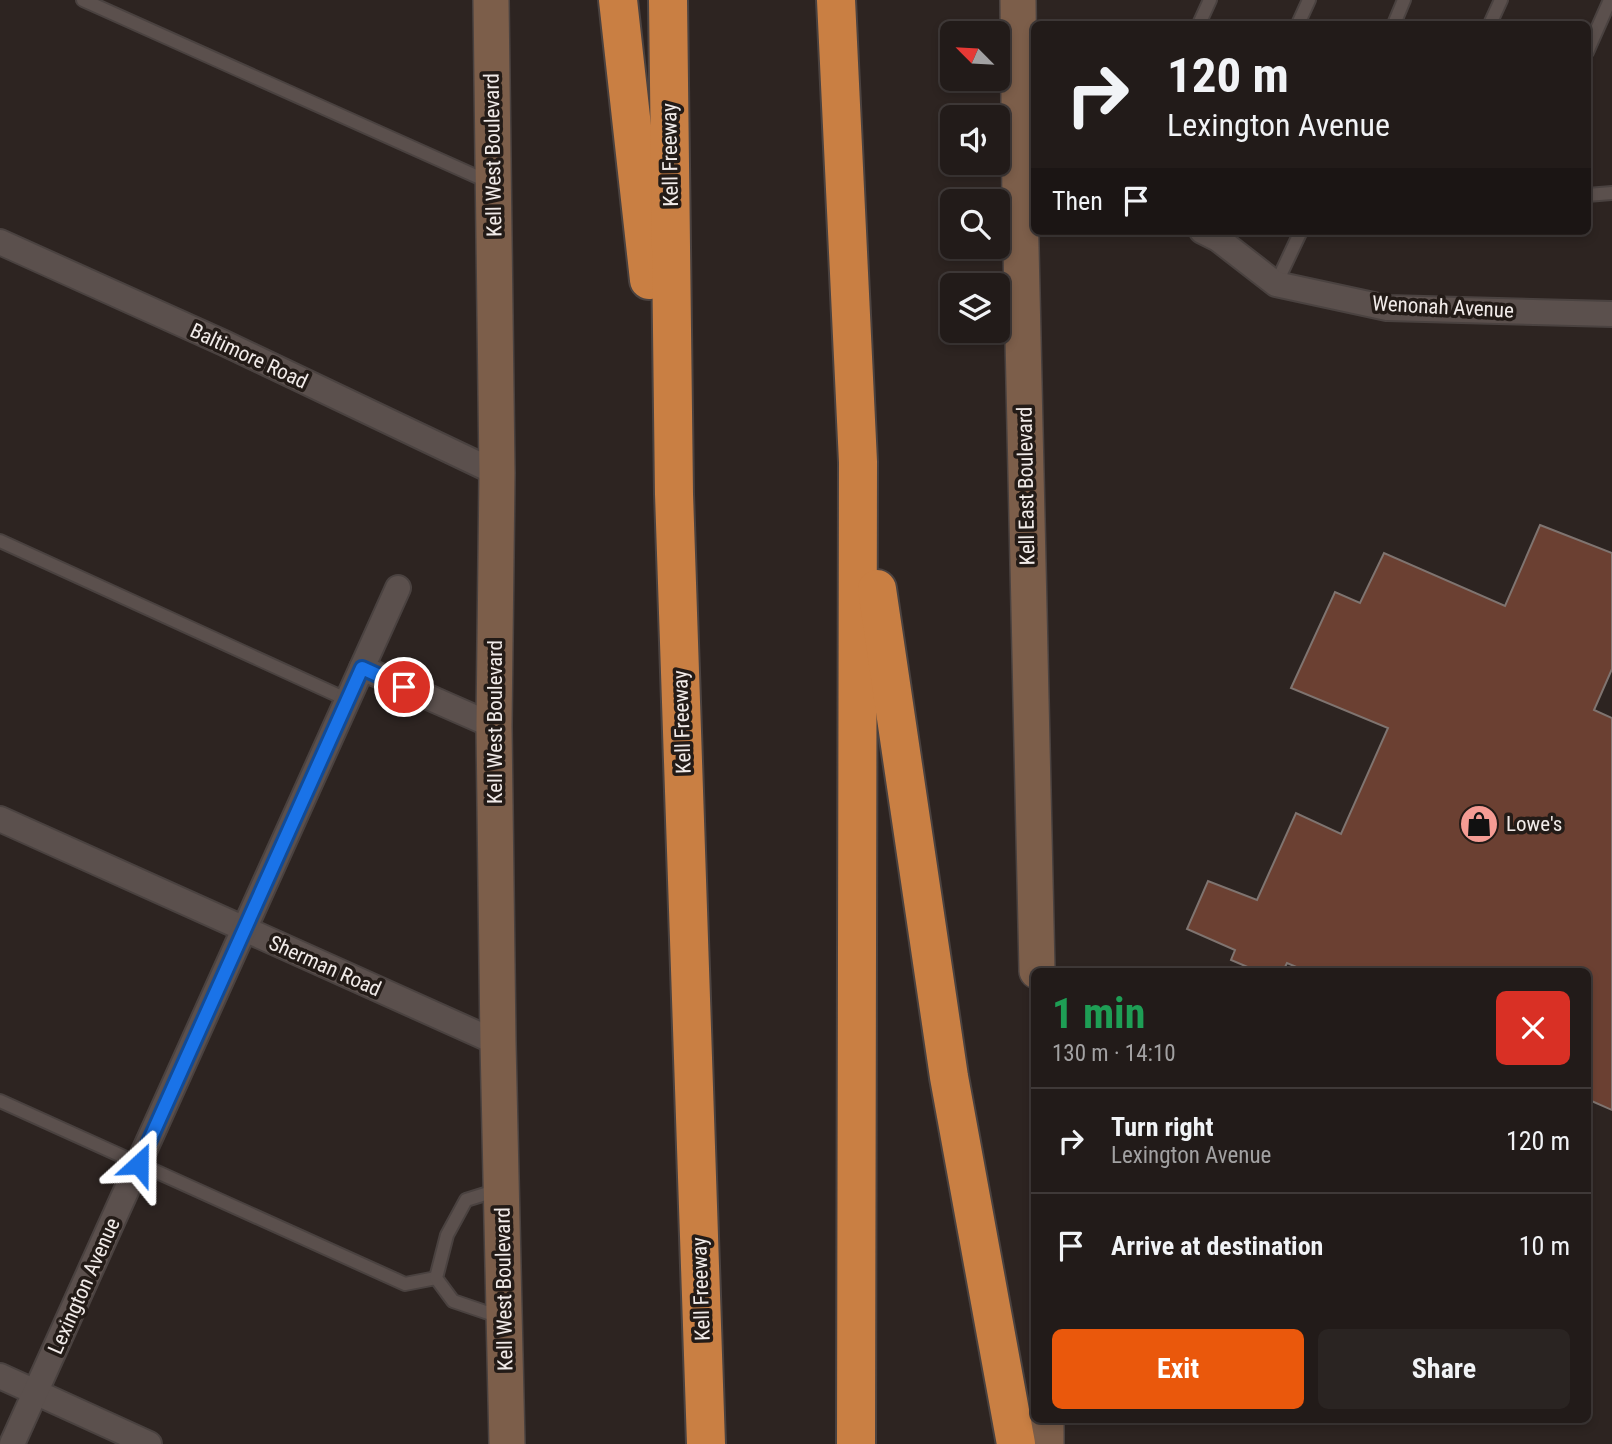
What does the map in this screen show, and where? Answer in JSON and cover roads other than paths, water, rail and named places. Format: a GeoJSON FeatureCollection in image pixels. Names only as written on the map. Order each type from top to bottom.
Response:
{"type":"FeatureCollection","features":[{"type":"Feature","properties":{"kind":"highway"},"geometry":{"type":"LineString","coordinates":[[618,0],[674,494]]}},
{"type":"Feature","properties":{"kind":"highway","name":"Kell Freeway"},"geometry":{"type":"LineString","coordinates":[[668,0],[674,494],[706,1444]]}},
{"type":"Feature","properties":{"kind":"highway"},"geometry":{"type":"LineString","coordinates":[[836,0],[858,462],[856,1444]]}},
{"type":"Feature","properties":{"kind":"highway"},"geometry":{"type":"LineString","coordinates":[[858,462],[949,1077],[1016,1444]]}},
{"type":"Feature","properties":{"kind":"main road","name":"Kell West Boulevard"},"geometry":{"type":"LineString","coordinates":[[491,0],[497,473],[494,726],[507,1444]]}},
{"type":"Feature","properties":{"kind":"main road","name":"Kell East Boulevard"},"geometry":{"type":"LineString","coordinates":[[1018,0],[1027,200],[1037,968]]}},
{"type":"Feature","properties":{"kind":"main road"},"geometry":{"type":"LineString","coordinates":[[1046,1423],[1046,1444]]}},
{"type":"Feature","properties":{"kind":"street"},"geometry":{"type":"LineString","coordinates":[[1210,235],[1276,284]]}},
{"type":"Feature","properties":{"kind":"street","name":"Baltimore Road"},"geometry":{"type":"LineString","coordinates":[[0,242],[224,343],[497,473]]}},
{"type":"Feature","properties":{"kind":"street","name":"Wenonah Avenue"},"geometry":{"type":"LineString","coordinates":[[1276,284],[1387,308],[1612,314]]}},
{"type":"Feature","properties":{"kind":"street","name":"Lexington Avenue"},"geometry":{"type":"LineString","coordinates":[[12,1444],[398,588]]}},
{"type":"Feature","properties":{"kind":"street"},"geometry":{"type":"LineString","coordinates":[[362,668],[494,726]]}},
{"type":"Feature","properties":{"kind":"street","name":"Sherman Road"},"geometry":{"type":"LineString","coordinates":[[0,819],[498,1043]]}},
{"type":"Feature","properties":{"kind":"street"},"geometry":{"type":"LineString","coordinates":[[0,1376],[149,1444]]}},
{"type":"Feature","properties":{"kind":"lane"},"geometry":{"type":"LineString","coordinates":[[83,0],[493,184]]}},
{"type":"Feature","properties":{"kind":"lane"},"geometry":{"type":"LineString","coordinates":[[1200,21],[1210,0]]}},
{"type":"Feature","properties":{"kind":"lane"},"geometry":{"type":"LineString","coordinates":[[1299,21],[1309,0]]}},
{"type":"Feature","properties":{"kind":"lane"},"geometry":{"type":"LineString","coordinates":[[1395,21],[1404,0]]}},
{"type":"Feature","properties":{"kind":"lane"},"geometry":{"type":"LineString","coordinates":[[1491,21],[1501,0]]}},
{"type":"Feature","properties":{"kind":"lane"},"geometry":{"type":"LineString","coordinates":[[1591,43],[1610,0]]}},
{"type":"Feature","properties":{"kind":"lane"},"geometry":{"type":"LineString","coordinates":[[1591,195],[1612,193]]}},
{"type":"Feature","properties":{"kind":"lane"},"geometry":{"type":"LineString","coordinates":[[1276,284],[1299,235]]}},
{"type":"Feature","properties":{"kind":"lane"},"geometry":{"type":"LineString","coordinates":[[0,541],[348,699]]}},
{"type":"Feature","properties":{"kind":"lane"},"geometry":{"type":"LineString","coordinates":[[0,1101],[405,1284],[436,1278]]}},
{"type":"Feature","properties":{"kind":"lane"},"geometry":{"type":"LineString","coordinates":[[436,1278],[447,1235],[466,1200],[501,1189]]}},
{"type":"Feature","properties":{"kind":"lane"},"geometry":{"type":"LineString","coordinates":[[436,1278],[453,1301],[504,1319]]}},
{"type":"Feature","properties":{"kind":"place","name":"Lowe's"},"geometry":{"type":"Point","coordinates":[1479,824]}}]}
